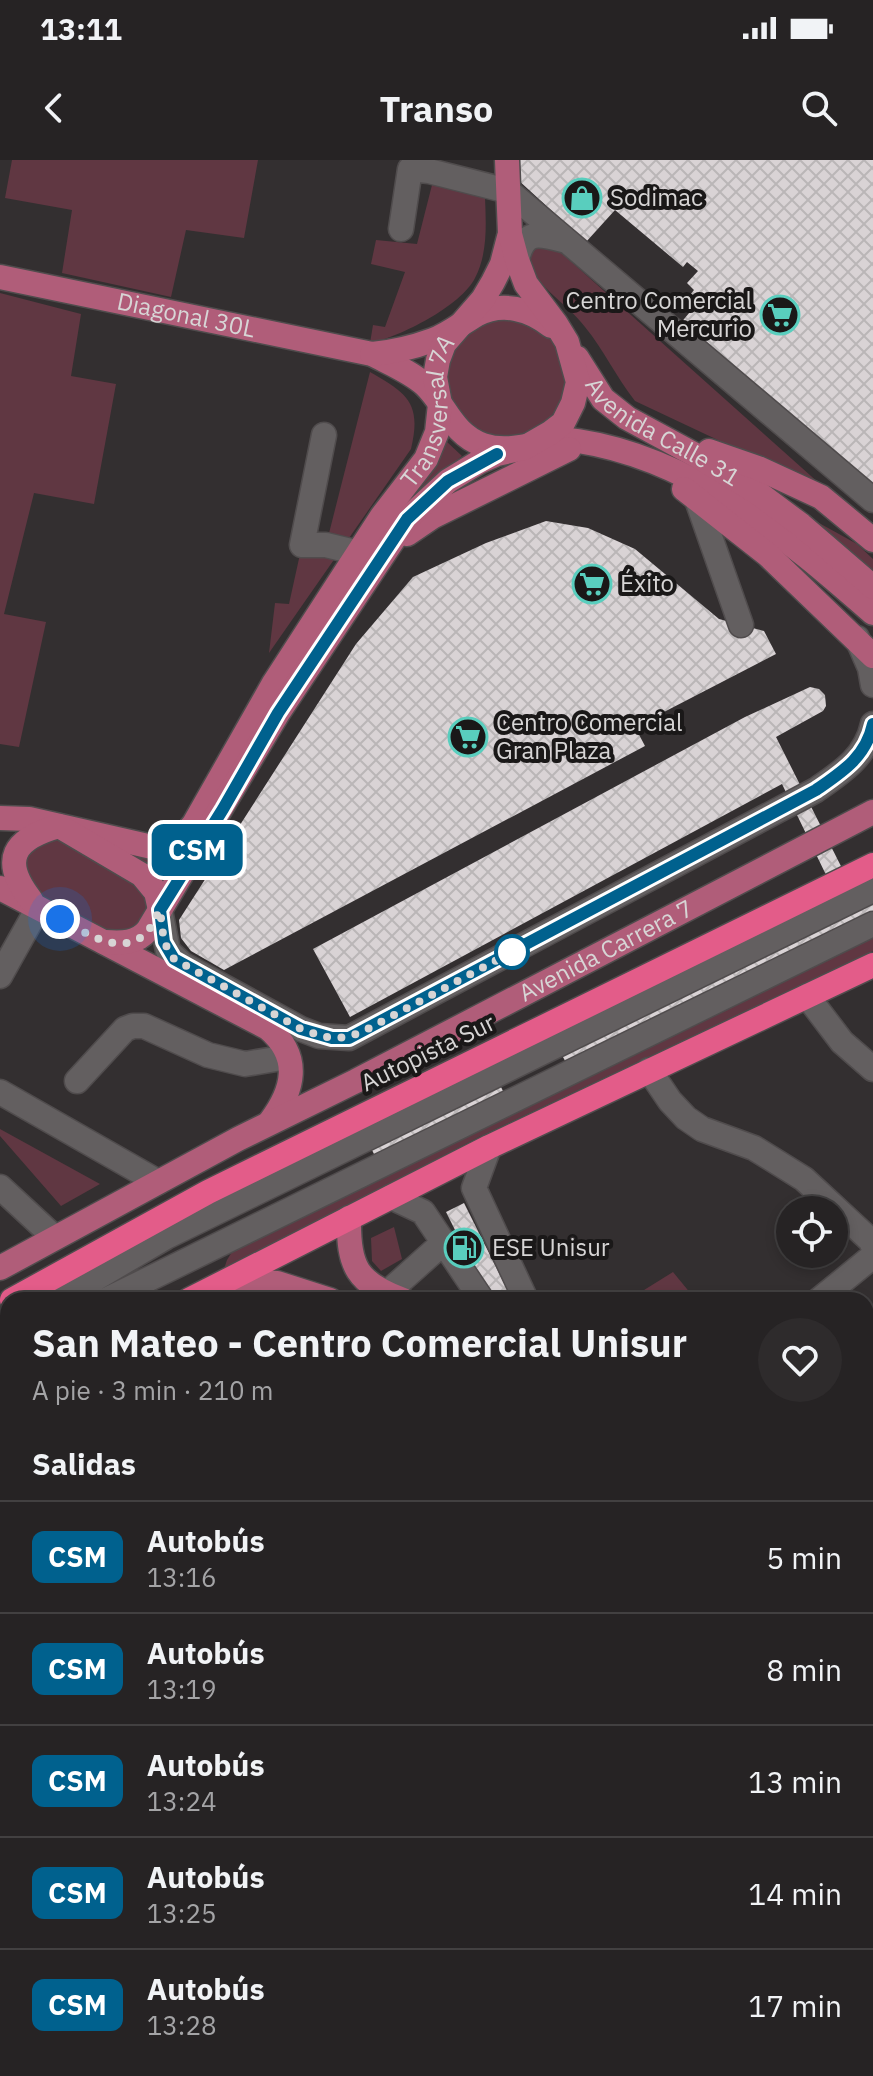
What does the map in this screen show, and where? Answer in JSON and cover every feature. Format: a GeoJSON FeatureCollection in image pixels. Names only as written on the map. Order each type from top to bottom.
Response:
{"type":"FeatureCollection","features":[{"type":"Feature","properties":{"kind":"highway","name":"Autopista Sur"},"geometry":{"type":"LineString","coordinates":[[26,1292],[208,1192],[873,865]]}},
{"type":"Feature","properties":{"kind":"highway"},"geometry":{"type":"LineString","coordinates":[[204,1292],[489,1147],[873,965]]}},
{"type":"Feature","properties":{"kind":"main road"},"geometry":{"type":"LineString","coordinates":[[507,160],[510,234],[517,260],[526,284],[567,342],[578,382],[573,403],[563,423],[524,448]]}},
{"type":"Feature","properties":{"kind":"main road","name":"Transversal 7A"},"geometry":{"type":"LineString","coordinates":[[59,826],[160,848],[184,837],[194,824],[274,683],[382,516],[426,459],[437,432],[440,404],[435,377],[438,360],[444,344],[483,299],[493,282],[502,264],[510,234]]}},
{"type":"Feature","properties":{"kind":"main road","name":"Diagonal 30L"},"geometry":{"type":"LineString","coordinates":[[0,277],[372,354]]}},
{"type":"Feature","properties":{"kind":"main road","name":"Avenida Calle 31"},"geometry":{"type":"LineString","coordinates":[[372,354],[435,340],[479,314],[497,308],[516,308],[535,314],[567,342],[603,399],[646,429],[758,493],[801,525],[873,587]]}},
{"type":"Feature","properties":{"kind":"main road","name":"Avenida Calle 31"},"geometry":{"type":"LineString","coordinates":[[372,354],[425,384],[452,424],[480,444],[497,449],[563,441],[603,447],[640,457],[729,499],[786,538],[873,613]]}},
{"type":"Feature","properties":{"kind":"main road"},"geometry":{"type":"LineString","coordinates":[[646,429],[799,485],[834,506],[873,540]]}},
{"type":"Feature","properties":{"kind":"main road"},"geometry":{"type":"LineString","coordinates":[[383,553],[432,517],[550,456],[568,449],[603,447],[696,497],[768,555],[865,647]]}},
{"type":"Feature","properties":{"kind":"main road","name":"Transversal 7A"},"geometry":{"type":"LineString","coordinates":[[104,942],[123,943],[142,937],[223,809],[278,713],[407,519],[448,481],[497,454],[524,448]]}},
{"type":"Feature","properties":{"kind":"main road","name":"Avenida Carrera 7"},"geometry":{"type":"LineString","coordinates":[[0,1268],[158,1182],[873,812]]}},
{"type":"Feature","properties":{"kind":"main road"},"geometry":{"type":"LineString","coordinates":[[0,818],[29,819],[59,826],[142,875],[156,892],[160,910]]}},
{"type":"Feature","properties":{"kind":"main road"},"geometry":{"type":"LineString","coordinates":[[38,908],[13,877],[12,857],[28,836],[59,826]]}},
{"type":"Feature","properties":{"kind":"main road"},"geometry":{"type":"LineString","coordinates":[[0,888],[278,1036],[292,1070],[284,1104],[268,1125]]}},
{"type":"Feature","properties":{"kind":"main road"},"geometry":{"type":"LineString","coordinates":[[349,1218],[351,1259],[363,1279],[386,1292]]}},
{"type":"Feature","properties":{"kind":"main road"},"geometry":{"type":"LineString","coordinates":[[212,1288],[262,1282],[277,1283],[305,1292]]}},
{"type":"Feature","properties":{"kind":"street"},"geometry":{"type":"LineString","coordinates":[[401,229],[410,169],[508,191],[873,500]]}},
{"type":"Feature","properties":{"kind":"street"},"geometry":{"type":"LineString","coordinates":[[517,260],[523,241],[530,237],[546,236],[568,242]]}},
{"type":"Feature","properties":{"kind":"street"},"geometry":{"type":"LineString","coordinates":[[324,435],[302,545],[326,545],[359,553]]}},
{"type":"Feature","properties":{"kind":"street"},"geometry":{"type":"LineString","coordinates":[[696,497],[741,625]]}},
{"type":"Feature","properties":{"kind":"street"},"geometry":{"type":"LineString","coordinates":[[865,647],[873,685]]}},
{"type":"Feature","properties":{"kind":"street"},"geometry":{"type":"LineString","coordinates":[[160,910],[164,942],[174,959],[301,1029],[332,1038],[349,1038],[816,790],[846,769],[862,753],[873,724]]}},
{"type":"Feature","properties":{"kind":"street"},"geometry":{"type":"LineString","coordinates":[[73,1292],[166,1237],[873,890]]}},
{"type":"Feature","properties":{"kind":"street"},"geometry":{"type":"LineString","coordinates":[[0,976],[38,908]]}},
{"type":"Feature","properties":{"kind":"street"},"geometry":{"type":"LineString","coordinates":[[166,1237],[163,1259],[168,1269],[185,1276],[195,1275],[232,1237],[873,924]]}},
{"type":"Feature","properties":{"kind":"street"},"geometry":{"type":"LineString","coordinates":[[807,996],[842,1042],[873,1069]]}},
{"type":"Feature","properties":{"kind":"street"},"geometry":{"type":"LineString","coordinates":[[77,1081],[118,1035],[133,1026],[144,1026],[208,1055],[245,1064],[288,1057]]}},
{"type":"Feature","properties":{"kind":"street"},"geometry":{"type":"LineString","coordinates":[[649,1070],[686,1118],[702,1129],[754,1148],[804,1179],[873,1246]]}},
{"type":"Feature","properties":{"kind":"street"},"geometry":{"type":"LineString","coordinates":[[0,1092],[158,1182]]}},
{"type":"Feature","properties":{"kind":"street"},"geometry":{"type":"LineString","coordinates":[[489,1147],[474,1188],[522,1292]]}},
{"type":"Feature","properties":{"kind":"street"},"geometry":{"type":"LineString","coordinates":[[0,1187],[54,1237]]}},
{"type":"Feature","properties":{"kind":"street"},"geometry":{"type":"LineString","coordinates":[[391,1197],[423,1212],[477,1292]]}},
{"type":"Feature","properties":{"kind":"street"},"geometry":{"type":"LineString","coordinates":[[401,1292],[443,1243]]}},
{"type":"Feature","properties":{"kind":"street"},"geometry":{"type":"LineString","coordinates":[[829,1292],[873,1256]]}},
{"type":"Feature","properties":{"kind":"street"},"geometry":{"type":"LineString","coordinates":[[122,1292],[168,1269]]}},
{"type":"Feature","properties":{"kind":"shaded area"},"geometry":{"type":"Polygon","coordinates":[[[12,160],[258,160],[244,238],[186,230],[171,297],[62,273],[72,210],[5,198],[12,160]]]}},
{"type":"Feature","properties":{"kind":"shaded area"},"geometry":{"type":"Polygon","coordinates":[[[433,181],[485,197],[485,238],[479,268],[468,289],[444,309],[413,327],[370,343],[373,325],[385,327],[405,272],[371,264],[376,240],[417,244],[433,181]]]}},
{"type":"Feature","properties":{"kind":"shaded area"},"geometry":{"type":"Polygon","coordinates":[[[541,245],[556,248],[830,493],[635,401],[585,327],[547,289],[526,261],[529,248],[541,245]]]}},
{"type":"Feature","properties":{"kind":"shaded area"},"geometry":{"type":"Polygon","coordinates":[[[0,293],[81,314],[71,376],[116,384],[94,504],[34,493],[4,614],[46,622],[19,747],[0,744],[0,293]]]}},
{"type":"Feature","properties":{"kind":"shaded area"},"geometry":{"type":"Polygon","coordinates":[[[506,319],[529,323],[548,336],[561,355],[565,378],[561,401],[548,420],[529,433],[506,437],[483,433],[464,420],[451,401],[447,378],[451,355],[464,336],[483,323],[506,319]]]}},
{"type":"Feature","properties":{"kind":"shaded area"},"geometry":{"type":"Polygon","coordinates":[[[370,372],[402,393],[413,410],[411,449],[269,653],[275,603],[289,604],[302,545],[326,545],[370,372]]]}},
{"type":"Feature","properties":{"kind":"shaded area"},"geometry":{"type":"Polygon","coordinates":[[[446,441],[462,456],[418,494],[446,441]]]}},
{"type":"Feature","properties":{"kind":"shaded area"},"geometry":{"type":"Polygon","coordinates":[[[801,513],[857,544],[873,559],[873,575],[801,513]]]}},
{"type":"Feature","properties":{"kind":"shaded area"},"geometry":{"type":"Polygon","coordinates":[[[53,835],[142,890],[150,909],[136,929],[107,933],[33,893],[18,857],[53,835]]]}},
{"type":"Feature","properties":{"kind":"shaded area"},"geometry":{"type":"Polygon","coordinates":[[[189,846],[164,890],[120,854],[189,846]]]}},
{"type":"Feature","properties":{"kind":"shaded area"},"geometry":{"type":"Polygon","coordinates":[[[873,933],[873,951],[479,1137],[223,1272],[235,1247],[873,933]]]}},
{"type":"Feature","properties":{"kind":"shaded area"},"geometry":{"type":"Polygon","coordinates":[[[0,1129],[100,1184],[61,1206],[0,1136],[0,1129]]]}},
{"type":"Feature","properties":{"kind":"shaded area"},"geometry":{"type":"Polygon","coordinates":[[[394,1227],[402,1259],[381,1271],[372,1261],[371,1238],[394,1227]]]}},
{"type":"Feature","properties":{"kind":"shaded area"},"geometry":{"type":"Polygon","coordinates":[[[673,1272],[689,1292],[641,1292],[673,1272]]]}},
{"type":"Feature","properties":{"kind":"building","name":"Centro Comercial Mercurio"},"geometry":{"type":"Polygon","coordinates":[[[517,160],[873,160],[873,485],[680,324],[694,307],[686,300],[694,290],[687,283],[698,271],[687,262],[683,267],[615,210],[586,242],[517,179],[517,160]]]}},
{"type":"Feature","properties":{"kind":"building","name":"Centro Comercial Gran Plaza"},"geometry":{"type":"Polygon","coordinates":[[[546,521],[588,528],[635,549],[719,619],[764,631],[776,654],[635,727],[645,746],[224,970],[191,951],[181,938],[179,920],[356,644],[413,577],[486,543],[546,521]]]}},
{"type":"Feature","properties":{"kind":"building"},"geometry":{"type":"Polygon","coordinates":[[[810,687],[819,689],[825,695],[823,711],[776,737],[859,902],[873,896],[873,912],[566,1063],[560,1051],[843,910],[782,784],[350,1017],[313,949],[745,717],[810,687]]]}},
{"type":"Feature","properties":{"kind":"building"},"geometry":{"type":"Polygon","coordinates":[[[498,1081],[504,1093],[375,1156],[369,1144],[498,1081]]]}},
{"type":"Feature","properties":{"kind":"building"},"geometry":{"type":"Polygon","coordinates":[[[464,1203],[508,1292],[486,1292],[446,1212],[464,1203]]]}},
{"type":"Feature","properties":{"kind":"bus line","name":"CSM"},"geometry":{"type":"LineString","coordinates":[[497,454],[448,481],[407,519],[278,713],[160,910],[164,942],[174,959],[301,1029],[319,1036],[349,1038],[816,790],[846,769],[862,753],[873,724]]}},
{"type":"Feature","properties":{"kind":"place","name":"Sodimac"},"geometry":{"type":"Point","coordinates":[582,198]}},
{"type":"Feature","properties":{"kind":"place","name":"Centro Comercial Mercurio"},"geometry":{"type":"Point","coordinates":[780,315]}},
{"type":"Feature","properties":{"kind":"place","name":"Éxito"},"geometry":{"type":"Point","coordinates":[592,584]}},
{"type":"Feature","properties":{"kind":"place","name":"Centro Comercial Gran Plaza"},"geometry":{"type":"Point","coordinates":[468,737]}},
{"type":"Feature","properties":{"kind":"place","name":"ESE Unisur"},"geometry":{"type":"Point","coordinates":[464,1248]}},
{"type":"Feature","properties":{"kind":"route"},"geometry":{"type":"LineString","coordinates":[[60,919],[104,942],[123,943],[142,937],[160,910],[164,942],[174,959],[301,1029],[319,1036],[341,1039],[366,1030],[512,952]]}}]}
